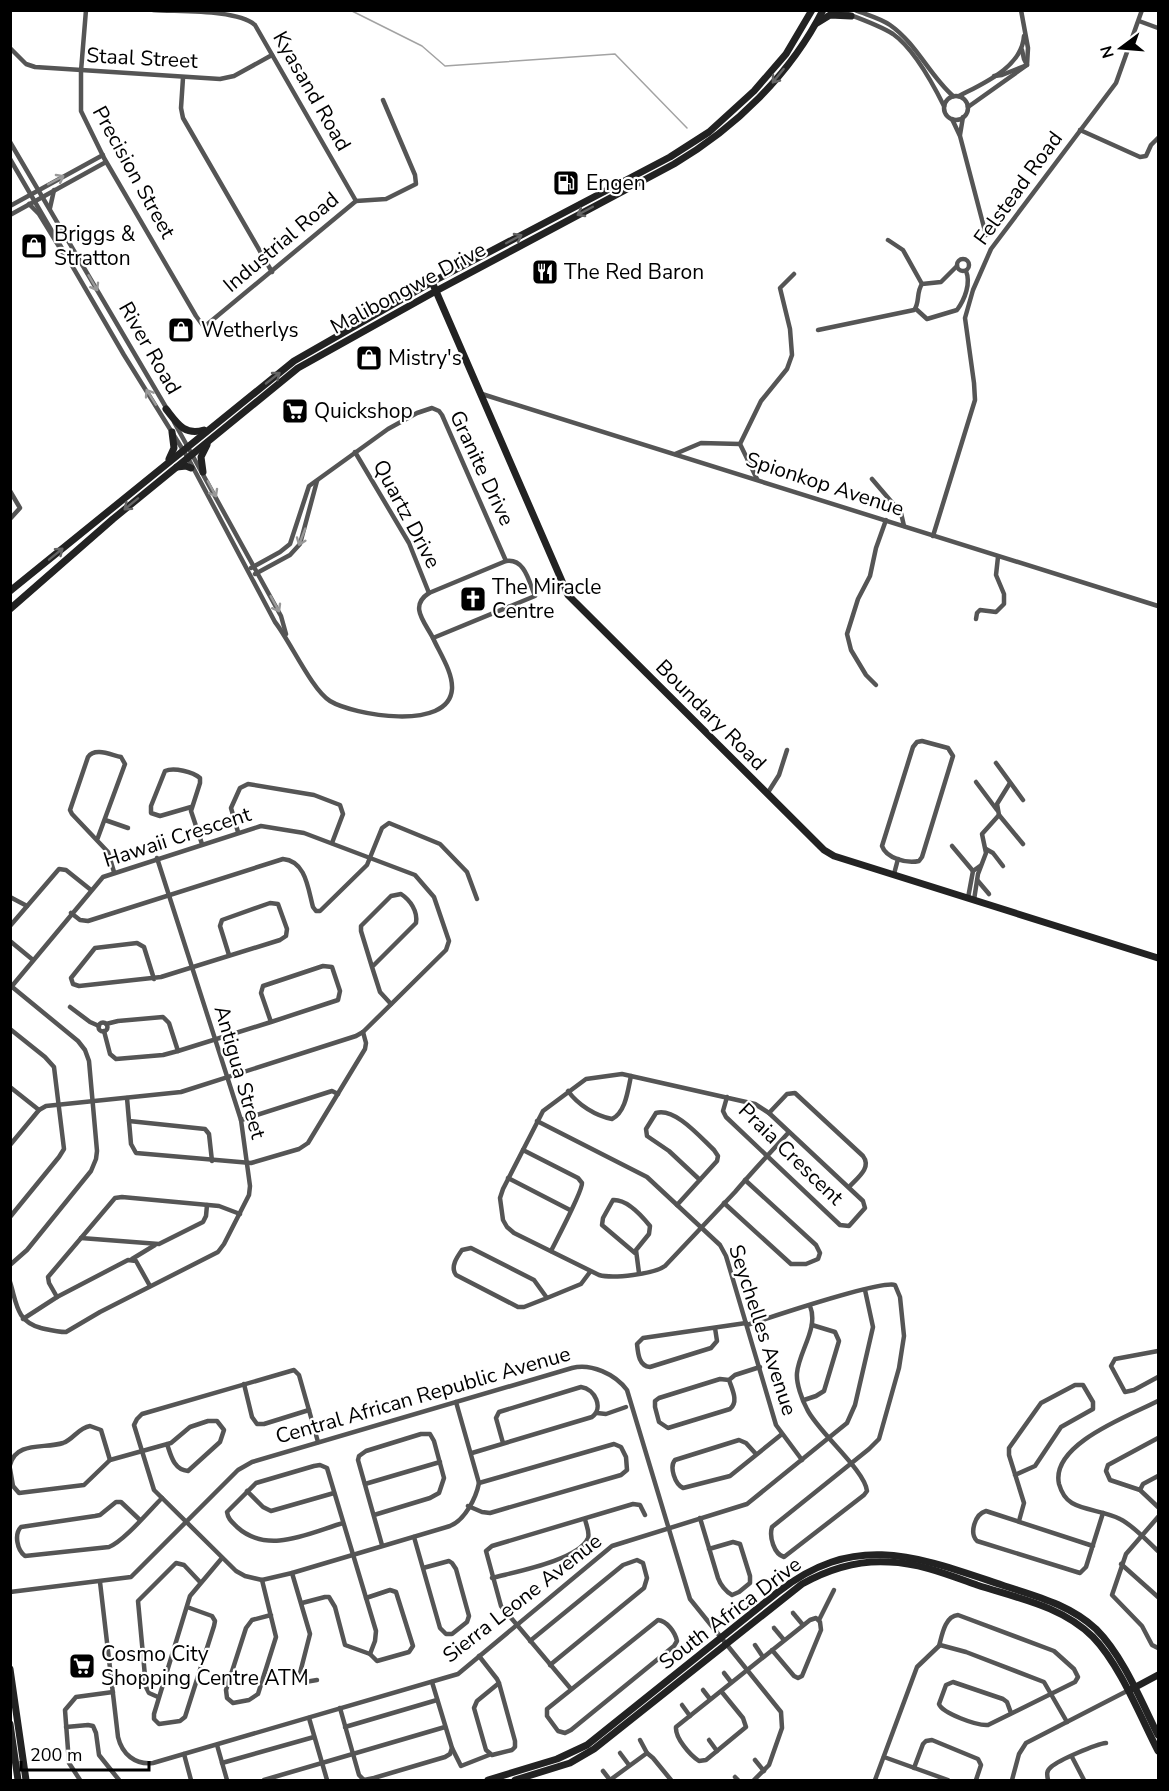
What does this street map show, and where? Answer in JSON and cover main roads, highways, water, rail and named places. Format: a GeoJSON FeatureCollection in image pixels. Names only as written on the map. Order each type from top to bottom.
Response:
{"type":"FeatureCollection","features":[{"type":"Feature","properties":{"kind":"main road","name":"Malibongwe Drive"},"geometry":{"type":"LineString","coordinates":[[10,609],[113,519],[190,456],[213,431],[294,361],[432,282],[645,171],[698,139],[754,92],[786,54],[812,10]]}},
{"type":"Feature","properties":{"kind":"main road","name":"Malibongwe Drive"},"geometry":{"type":"LineString","coordinates":[[10,591],[185,448],[213,431],[298,368],[703,146],[760,97],[793,58],[823,10]]}},
{"type":"Feature","properties":{"kind":"main road"},"geometry":{"type":"LineString","coordinates":[[815,25],[830,15],[853,13]]}},
{"type":"Feature","properties":{"kind":"main road","name":"Boundary Road"},"geometry":{"type":"LineString","coordinates":[[432,282],[569,597],[827,853],[1158,958]]}},
{"type":"Feature","properties":{"kind":"main road"},"geometry":{"type":"LineString","coordinates":[[166,409],[184,430],[194,433],[213,431]]}},
{"type":"Feature","properties":{"kind":"main road"},"geometry":{"type":"LineString","coordinates":[[203,472],[202,453],[213,431]]}},
{"type":"Feature","properties":{"kind":"main road"},"geometry":{"type":"LineString","coordinates":[[166,464],[174,449],[172,432]]}},
{"type":"Feature","properties":{"kind":"main road"},"geometry":{"type":"LineString","coordinates":[[176,467],[191,468]]}},
{"type":"Feature","properties":{"kind":"main road","name":"South Africa Drive"},"geometry":{"type":"LineString","coordinates":[[515,1780],[586,1745],[724,1640],[782,1588],[811,1571],[856,1556],[900,1555],[930,1561],[1037,1596],[1066,1608],[1090,1624],[1104,1638],[1158,1735]]}},
{"type":"Feature","properties":{"kind":"main road"},"geometry":{"type":"LineString","coordinates":[[10,1669],[26,1780]]}},
{"type":"Feature","properties":{"kind":"main road"},"geometry":{"type":"LineString","coordinates":[[1131,1690],[1158,1675]]}},
{"type":"Feature","properties":{"kind":"main road","name":"South Africa Drive"},"geometry":{"type":"LineString","coordinates":[[1131,1690],[1158,1751]]}},
{"type":"Feature","properties":{"kind":"main road"},"geometry":{"type":"LineString","coordinates":[[10,1724],[18,1780]]}},
{"type":"Feature","properties":{"kind":"main road","name":"South Africa Drive"},"geometry":{"type":"LineString","coordinates":[[488,1780],[527,1775]]}},
{"type":"Feature","properties":{"kind":"waterway"},"geometry":{"type":"LineString","coordinates":[[350,10],[422,46],[445,66],[615,54],[687,128]]}},
{"type":"Feature","properties":{"kind":"place","name":"Engen"},"geometry":{"type":"Point","coordinates":[566,183]}},
{"type":"Feature","properties":{"kind":"place","name":"Briggs & Stratton"},"geometry":{"type":"Point","coordinates":[34,246]}},
{"type":"Feature","properties":{"kind":"place","name":"The Red Baron"},"geometry":{"type":"Point","coordinates":[545,272]}},
{"type":"Feature","properties":{"kind":"place","name":"Wetherlys"},"geometry":{"type":"Point","coordinates":[181,330]}},
{"type":"Feature","properties":{"kind":"place","name":"Mistry's"},"geometry":{"type":"Point","coordinates":[369,358]}},
{"type":"Feature","properties":{"kind":"place","name":"Quickshop"},"geometry":{"type":"Point","coordinates":[295,411]}},
{"type":"Feature","properties":{"kind":"place","name":"The Miracle Centre"},"geometry":{"type":"Point","coordinates":[473,599]}},
{"type":"Feature","properties":{"kind":"place","name":"Cosmo City Shopping Centre ATM"},"geometry":{"type":"Point","coordinates":[82,1666]}}]}
